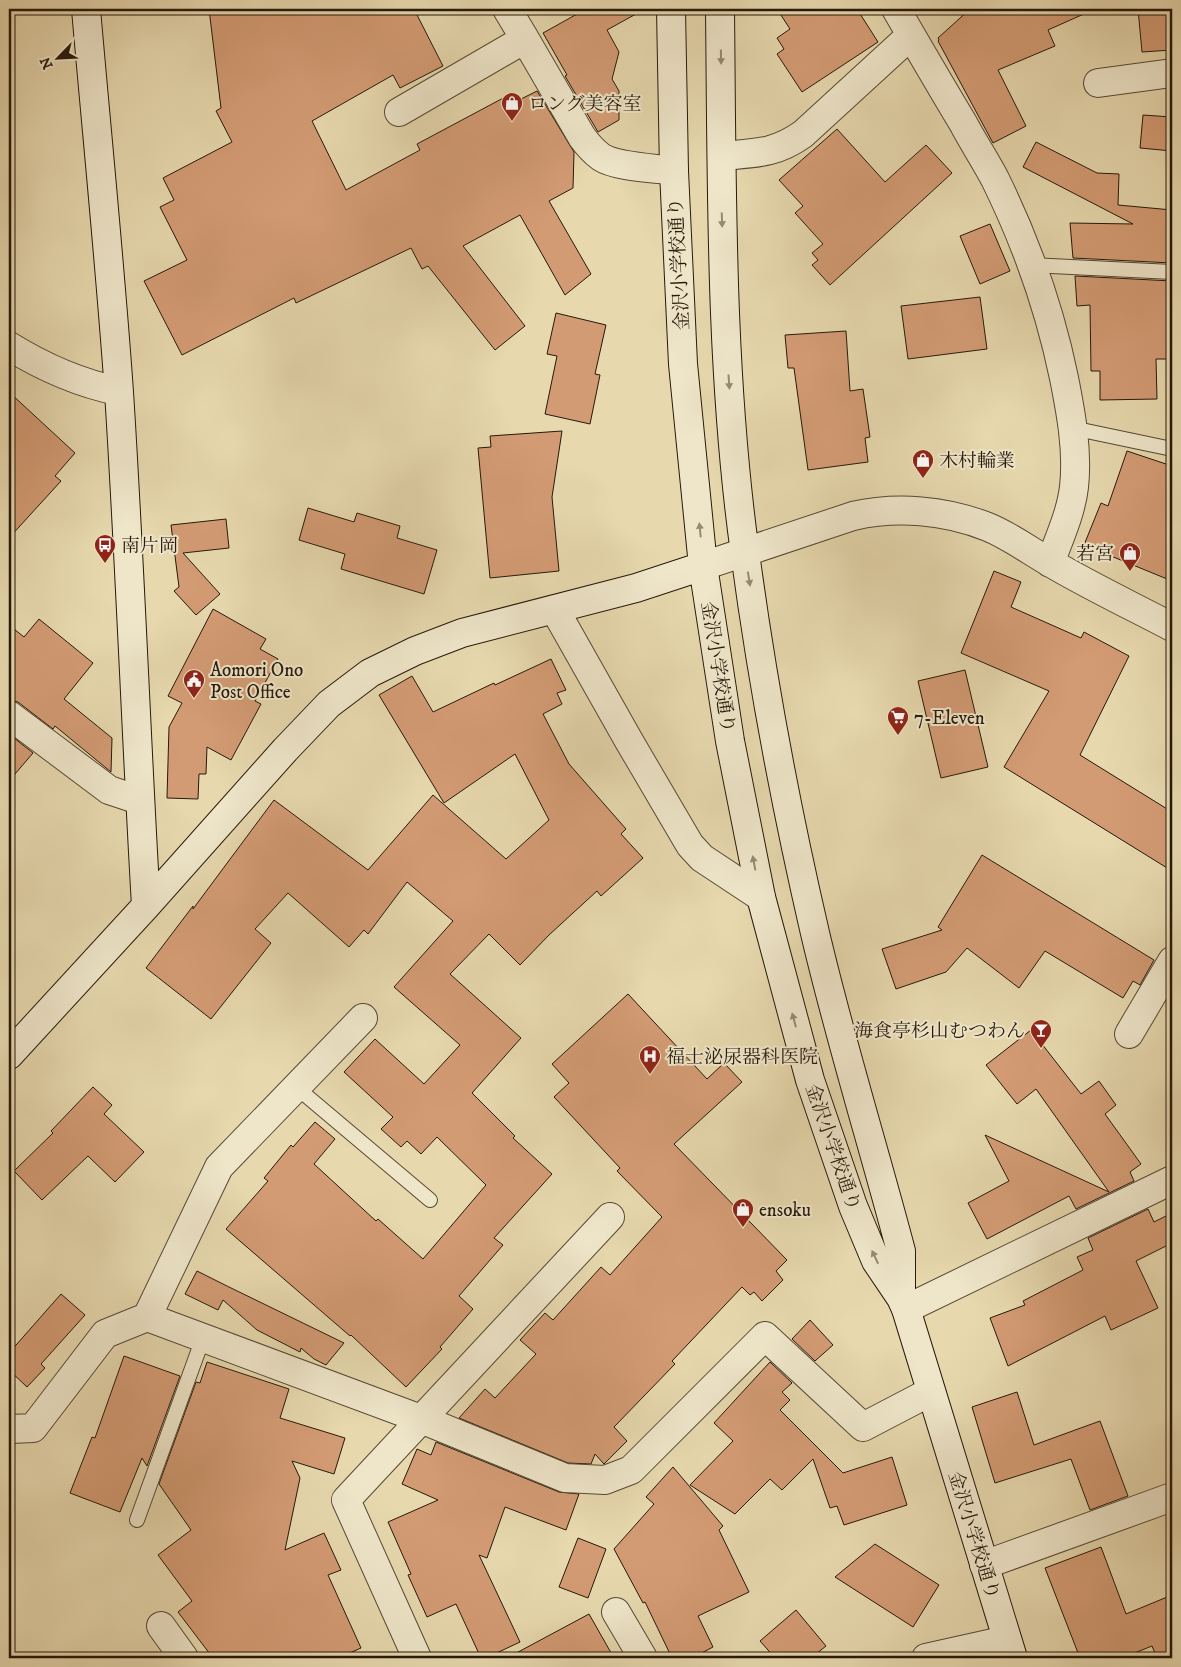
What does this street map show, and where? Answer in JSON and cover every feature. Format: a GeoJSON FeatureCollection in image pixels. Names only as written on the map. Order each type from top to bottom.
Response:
{"type":"FeatureCollection","features":[{"type":"Feature","properties":{"kind":"street"},"geometry":{"type":"LineString","coordinates":[[86,9],[118,391],[146,906]]}},
{"type":"Feature","properties":{"kind":"street"},"geometry":{"type":"LineString","coordinates":[[507,9],[582,137],[592,150],[602,158],[618,163],[674,171]]}},
{"type":"Feature","properties":{"kind":"street","name":"金沢小学校通り"},"geometry":{"type":"LineString","coordinates":[[671,9],[674,171],[683,364],[703,566],[730,741],[761,897],[810,1080],[850,1197],[876,1261],[903,1304],[1010,1649]]}},
{"type":"Feature","properties":{"kind":"street","name":"金沢小学校通り"},"geometry":{"type":"LineString","coordinates":[[720,9],[722,215],[726,338],[733,446],[744,552],[768,700],[816,934],[902,1251],[903,1304]]}},
{"type":"Feature","properties":{"kind":"street"},"geometry":{"type":"LineString","coordinates":[[896,9],[994,178],[1032,265],[1060,357],[1071,410],[1075,454],[1074,488],[1064,526],[1050,563]]}},
{"type":"Feature","properties":{"kind":"street"},"geometry":{"type":"LineString","coordinates":[[722,156],[763,153],[791,142],[803,134],[911,35]]}},
{"type":"Feature","properties":{"kind":"street"},"geometry":{"type":"LineString","coordinates":[[399,112],[524,39]]}},
{"type":"Feature","properties":{"kind":"street"},"geometry":{"type":"LineString","coordinates":[[1098,83],[1172,73]]}},
{"type":"Feature","properties":{"kind":"street"},"geometry":{"type":"LineString","coordinates":[[9,346],[37,364],[92,386],[118,391]]}},
{"type":"Feature","properties":{"kind":"street"},"geometry":{"type":"LineString","coordinates":[[9,1054],[329,704],[370,673],[415,651],[462,633],[636,588],[852,516],[874,511],[900,510],[931,513],[987,527],[1172,628]]}},
{"type":"Feature","properties":{"kind":"street"},"geometry":{"type":"LineString","coordinates":[[555,610],[690,844],[702,858],[761,897]]}},
{"type":"Feature","properties":{"kind":"street"},"geometry":{"type":"LineString","coordinates":[[9,715],[109,790],[139,800]]}},
{"type":"Feature","properties":{"kind":"street"},"geometry":{"type":"LineString","coordinates":[[1129,1034],[1172,961]]}},
{"type":"Feature","properties":{"kind":"street"},"geometry":{"type":"LineString","coordinates":[[9,1427],[33,1428],[105,1334],[147,1317],[219,1167],[363,1018]]}},
{"type":"Feature","properties":{"kind":"street"},"geometry":{"type":"LineString","coordinates":[[903,1304],[1172,1180]]}},
{"type":"Feature","properties":{"kind":"street"},"geometry":{"type":"LineString","coordinates":[[417,1658],[346,1500],[610,1216]]}},
{"type":"Feature","properties":{"kind":"street"},"geometry":{"type":"LineString","coordinates":[[147,1317],[421,1420],[565,1478],[606,1480],[631,1470],[765,1336],[864,1427],[930,1392]]}},
{"type":"Feature","properties":{"kind":"street"},"geometry":{"type":"LineString","coordinates":[[984,1565],[1172,1497]]}},
{"type":"Feature","properties":{"kind":"street"},"geometry":{"type":"LineString","coordinates":[[616,1612],[642,1658]]}},
{"type":"Feature","properties":{"kind":"street"},"geometry":{"type":"LineString","coordinates":[[161,1626],[184,1658]]}},
{"type":"Feature","properties":{"kind":"street"},"geometry":{"type":"LineString","coordinates":[[926,1658],[1010,1649]]}},
{"type":"Feature","properties":{"kind":"lane"},"geometry":{"type":"LineString","coordinates":[[1032,265],[1172,272]]}},
{"type":"Feature","properties":{"kind":"lane"},"geometry":{"type":"LineString","coordinates":[[1072,428],[1172,448]]}},
{"type":"Feature","properties":{"kind":"lane"},"geometry":{"type":"LineString","coordinates":[[296,1087],[430,1200]]}},
{"type":"Feature","properties":{"kind":"lane"},"geometry":{"type":"LineString","coordinates":[[136,1520],[203,1338]]}},
{"type":"Feature","properties":{"kind":"building"},"geometry":{"type":"Polygon","coordinates":[[[209,9],[414,9],[443,66],[400,88],[393,75],[312,121],[346,190],[420,150],[417,144],[507,96],[511,104],[537,91],[574,152],[573,188],[549,201],[591,274],[565,295],[520,215],[463,246],[525,326],[495,350],[428,266],[422,269],[411,248],[296,303],[294,298],[182,355],[144,281],[187,260],[160,207],[174,200],[163,178],[232,142],[216,111],[221,108],[209,9]]]}},
{"type":"Feature","properties":{"kind":"building"},"geometry":{"type":"Polygon","coordinates":[[[586,9],[645,9],[607,30],[619,52],[612,79],[619,91],[619,120],[598,132],[565,76],[567,75],[543,33],[586,9]]]}},
{"type":"Feature","properties":{"kind":"building"},"geometry":{"type":"Polygon","coordinates":[[[777,9],[857,9],[878,42],[802,92],[777,54],[784,49],[777,38],[790,29],[777,9]]]}},
{"type":"Feature","properties":{"kind":"building"},"geometry":{"type":"Polygon","coordinates":[[[970,9],[1095,9],[1048,30],[1055,46],[998,70],[1026,126],[993,143],[938,41],[938,38],[970,9]]]}},
{"type":"Feature","properties":{"kind":"building"},"geometry":{"type":"Polygon","coordinates":[[[1138,9],[1172,9],[1172,50],[1142,52],[1138,9]]]}},
{"type":"Feature","properties":{"kind":"building"},"geometry":{"type":"Polygon","coordinates":[[[1143,115],[1172,117],[1172,151],[1140,148],[1143,115]]]}},
{"type":"Feature","properties":{"kind":"building"},"geometry":{"type":"Polygon","coordinates":[[[837,129],[885,182],[926,145],[952,173],[830,285],[812,265],[818,260],[812,253],[823,244],[795,213],[803,206],[779,180],[837,129]]]}},
{"type":"Feature","properties":{"kind":"building"},"geometry":{"type":"Polygon","coordinates":[[[1036,142],[1097,173],[1119,174],[1118,205],[1172,210],[1172,263],[1073,258],[1070,223],[1133,224],[1023,167],[1036,142]]]}},
{"type":"Feature","properties":{"kind":"building"},"geometry":{"type":"Polygon","coordinates":[[[990,224],[1010,271],[980,284],[960,236],[990,224]]]}},
{"type":"Feature","properties":{"kind":"building"},"geometry":{"type":"Polygon","coordinates":[[[1075,276],[1172,281],[1172,359],[1156,359],[1157,399],[1100,400],[1100,371],[1091,371],[1090,305],[1077,306],[1075,276]]]}},
{"type":"Feature","properties":{"kind":"building"},"geometry":{"type":"Polygon","coordinates":[[[980,297],[987,349],[908,359],[901,306],[980,297]]]}},
{"type":"Feature","properties":{"kind":"building"},"geometry":{"type":"Polygon","coordinates":[[[556,313],[606,325],[595,374],[600,375],[590,424],[545,414],[557,356],[547,354],[556,313]]]}},
{"type":"Feature","properties":{"kind":"building"},"geometry":{"type":"Polygon","coordinates":[[[846,331],[850,391],[863,389],[870,437],[865,438],[868,462],[808,470],[794,368],[788,368],[785,335],[846,331]]]}},
{"type":"Feature","properties":{"kind":"building"},"geometry":{"type":"Polygon","coordinates":[[[9,392],[75,453],[55,476],[61,481],[9,538],[9,392]]]}},
{"type":"Feature","properties":{"kind":"building"},"geometry":{"type":"Polygon","coordinates":[[[562,431],[552,497],[559,571],[490,578],[478,448],[491,447],[490,436],[562,431]]]}},
{"type":"Feature","properties":{"kind":"building"},"geometry":{"type":"Polygon","coordinates":[[[1127,451],[1172,466],[1172,581],[1084,545],[1101,503],[1108,506],[1127,451]]]}},
{"type":"Feature","properties":{"kind":"building"},"geometry":{"type":"Polygon","coordinates":[[[308,508],[354,522],[357,513],[400,526],[397,538],[437,550],[424,594],[341,569],[345,554],[299,540],[308,508]]]}},
{"type":"Feature","properties":{"kind":"building"},"geometry":{"type":"Polygon","coordinates":[[[226,519],[229,548],[183,553],[220,594],[196,615],[174,591],[179,587],[171,525],[226,519]]]}},
{"type":"Feature","properties":{"kind":"building"},"geometry":{"type":"Polygon","coordinates":[[[994,571],[1021,582],[1011,607],[1081,638],[1084,632],[1129,656],[1080,755],[1172,812],[1172,871],[1004,767],[1049,691],[961,653],[994,571]]]}},
{"type":"Feature","properties":{"kind":"building"},"geometry":{"type":"Polygon","coordinates":[[[213,609],[266,639],[260,649],[278,659],[255,701],[261,704],[231,760],[207,747],[206,774],[199,774],[198,799],[167,798],[169,727],[182,703],[168,696],[213,609]]]}},
{"type":"Feature","properties":{"kind":"building"},"geometry":{"type":"Polygon","coordinates":[[[39,619],[93,663],[64,699],[112,738],[111,772],[55,726],[53,729],[18,702],[9,700],[9,625],[24,637],[39,619]]]}},
{"type":"Feature","properties":{"kind":"building"},"geometry":{"type":"Polygon","coordinates":[[[551,659],[566,690],[557,693],[562,704],[543,714],[569,764],[626,829],[621,834],[643,858],[601,896],[597,891],[549,935],[520,965],[489,934],[450,974],[521,1038],[472,1093],[515,1136],[513,1138],[552,1174],[494,1238],[503,1245],[459,1296],[473,1309],[440,1347],[442,1349],[406,1387],[351,1335],[226,1229],[268,1181],[264,1178],[291,1145],[293,1147],[315,1122],[335,1139],[314,1164],[376,1221],[378,1219],[423,1259],[486,1185],[437,1137],[421,1154],[407,1141],[401,1147],[381,1129],[393,1117],[344,1072],[375,1039],[424,1084],[460,1045],[394,987],[453,921],[407,882],[368,934],[364,930],[349,947],[288,893],[255,929],[271,943],[211,1019],[146,968],[193,906],[193,909],[274,800],[368,870],[433,795],[506,859],[549,820],[515,754],[444,803],[379,695],[412,676],[433,712],[551,659]]]}},
{"type":"Feature","properties":{"kind":"building"},"geometry":{"type":"Polygon","coordinates":[[[965,670],[988,767],[941,778],[918,681],[965,670]]]}},
{"type":"Feature","properties":{"kind":"building"},"geometry":{"type":"Polygon","coordinates":[[[9,734],[33,753],[9,781],[9,734]]]}},
{"type":"Feature","properties":{"kind":"building"},"geometry":{"type":"Polygon","coordinates":[[[982,855],[1154,960],[1140,985],[1133,981],[1123,998],[1045,951],[1019,988],[967,948],[946,972],[896,989],[882,949],[942,930],[938,927],[982,855]]]}},
{"type":"Feature","properties":{"kind":"building"},"geometry":{"type":"Polygon","coordinates":[[[628,994],[707,1079],[724,1063],[742,1082],[674,1144],[787,1260],[776,1271],[783,1280],[762,1301],[754,1292],[750,1295],[742,1287],[672,1361],[675,1364],[614,1427],[627,1441],[604,1464],[595,1454],[591,1464],[568,1463],[459,1418],[485,1389],[495,1398],[536,1354],[520,1340],[545,1313],[553,1320],[601,1267],[610,1275],[662,1217],[617,1171],[620,1168],[554,1097],[569,1083],[552,1064],[628,994]]]}},
{"type":"Feature","properties":{"kind":"building"},"geometry":{"type":"Polygon","coordinates":[[[1031,1030],[1081,1094],[1099,1081],[1116,1105],[1105,1114],[1141,1164],[1130,1172],[1134,1181],[1076,1209],[1069,1196],[987,1239],[968,1203],[1009,1181],[985,1135],[1109,1192],[1036,1089],[1017,1104],[986,1065],[1031,1030]]]}},
{"type":"Feature","properties":{"kind":"building"},"geometry":{"type":"Polygon","coordinates":[[[93,1087],[112,1105],[104,1114],[144,1152],[115,1182],[88,1156],[42,1200],[14,1171],[53,1133],[51,1131],[93,1087]]]}},
{"type":"Feature","properties":{"kind":"building"},"geometry":{"type":"Polygon","coordinates":[[[1148,1209],[1154,1222],[1172,1213],[1172,1243],[1136,1261],[1158,1308],[1111,1330],[1105,1316],[1008,1366],[990,1318],[1025,1305],[1023,1301],[1083,1270],[1077,1257],[1093,1250],[1088,1238],[1148,1209]]]}},
{"type":"Feature","properties":{"kind":"building"},"geometry":{"type":"Polygon","coordinates":[[[197,1271],[344,1343],[326,1365],[314,1359],[301,1348],[300,1352],[257,1330],[223,1300],[218,1310],[185,1294],[197,1271]]]}},
{"type":"Feature","properties":{"kind":"building"},"geometry":{"type":"Polygon","coordinates":[[[61,1294],[85,1315],[41,1364],[45,1368],[27,1387],[9,1370],[9,1353],[61,1294]]]}},
{"type":"Feature","properties":{"kind":"building"},"geometry":{"type":"Polygon","coordinates":[[[810,1320],[833,1345],[815,1361],[792,1339],[810,1320]]]}},
{"type":"Feature","properties":{"kind":"building"},"geometry":{"type":"Polygon","coordinates":[[[124,1356],[180,1376],[147,1466],[142,1458],[120,1512],[70,1493],[92,1437],[95,1438],[124,1356]]]}},
{"type":"Feature","properties":{"kind":"building"},"geometry":{"type":"Polygon","coordinates":[[[207,1362],[289,1389],[280,1418],[345,1438],[334,1474],[292,1461],[300,1478],[285,1550],[324,1533],[341,1570],[328,1575],[361,1648],[338,1658],[213,1658],[178,1612],[192,1601],[158,1555],[191,1530],[159,1484],[196,1382],[200,1383],[207,1362]]]}},
{"type":"Feature","properties":{"kind":"building"},"geometry":{"type":"Polygon","coordinates":[[[770,1362],[792,1383],[782,1392],[790,1400],[780,1410],[843,1473],[892,1457],[907,1505],[844,1525],[837,1506],[830,1508],[813,1459],[782,1490],[770,1479],[735,1514],[690,1485],[733,1441],[714,1423],[770,1362]]]}},
{"type":"Feature","properties":{"kind":"building"},"geometry":{"type":"Polygon","coordinates":[[[1017,1392],[1034,1445],[1100,1421],[1128,1496],[1090,1510],[1071,1459],[995,1483],[972,1407],[1017,1392]]]}},
{"type":"Feature","properties":{"kind":"building"},"geometry":{"type":"Polygon","coordinates":[[[436,1442],[559,1492],[579,1494],[566,1530],[505,1507],[487,1558],[479,1555],[520,1642],[486,1658],[481,1658],[456,1604],[427,1617],[408,1575],[411,1574],[388,1522],[438,1500],[402,1484],[417,1449],[431,1455],[436,1442]]]}},
{"type":"Feature","properties":{"kind":"building"},"geometry":{"type":"Polygon","coordinates":[[[673,1467],[723,1526],[719,1530],[749,1592],[698,1616],[713,1647],[692,1658],[672,1658],[645,1602],[643,1603],[614,1549],[654,1504],[646,1497],[673,1467]]]}},
{"type":"Feature","properties":{"kind":"building"},"geometry":{"type":"Polygon","coordinates":[[[578,1538],[606,1549],[588,1598],[559,1587],[578,1538]]]}},
{"type":"Feature","properties":{"kind":"building"},"geometry":{"type":"Polygon","coordinates":[[[875,1544],[939,1585],[913,1627],[835,1577],[875,1544]]]}},
{"type":"Feature","properties":{"kind":"building"},"geometry":{"type":"Polygon","coordinates":[[[1101,1547],[1126,1614],[1172,1595],[1172,1658],[1157,1658],[1152,1646],[1122,1658],[1080,1658],[1045,1568],[1101,1547]]]}},
{"type":"Feature","properties":{"kind":"building"},"geometry":{"type":"Polygon","coordinates":[[[796,1610],[826,1646],[811,1658],[775,1658],[760,1641],[796,1610]]]}},
{"type":"Feature","properties":{"kind":"building"},"geometry":{"type":"Polygon","coordinates":[[[589,1614],[614,1658],[507,1658],[589,1614]]]}},
{"type":"Feature","properties":{"kind":"place","name":"ロング美容室"},"geometry":{"type":"Point","coordinates":[512,122]}},
{"type":"Feature","properties":{"kind":"place","name":"木村輪業"},"geometry":{"type":"Point","coordinates":[923,479]}},
{"type":"Feature","properties":{"kind":"place","name":"南片岡"},"geometry":{"type":"Point","coordinates":[105,564]}},
{"type":"Feature","properties":{"kind":"place","name":"若宮"},"geometry":{"type":"Point","coordinates":[1130,572]}},
{"type":"Feature","properties":{"kind":"place","name":"Aomori Ono Post Office"},"geometry":{"type":"Point","coordinates":[194,699]}},
{"type":"Feature","properties":{"kind":"place","name":"7-Eleven"},"geometry":{"type":"Point","coordinates":[898,736]}},
{"type":"Feature","properties":{"kind":"place","name":"海食亭杉山むつわん"},"geometry":{"type":"Point","coordinates":[1041,1049]}},
{"type":"Feature","properties":{"kind":"place","name":"福士泌尿器科医院"},"geometry":{"type":"Point","coordinates":[650,1075]}},
{"type":"Feature","properties":{"kind":"place","name":"ensoku"},"geometry":{"type":"Point","coordinates":[743,1228]}}]}
